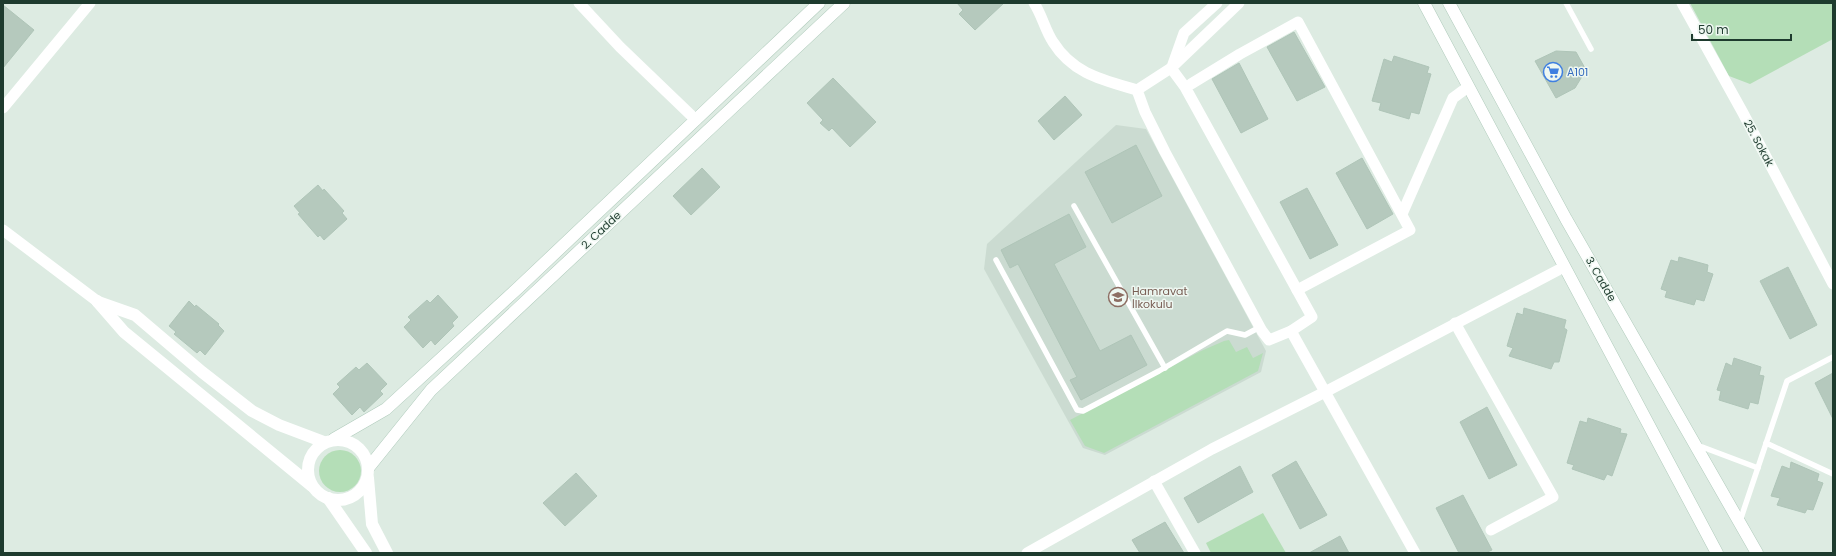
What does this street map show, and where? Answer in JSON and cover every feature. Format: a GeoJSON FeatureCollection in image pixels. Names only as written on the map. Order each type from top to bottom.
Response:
{"type":"FeatureCollection","features":[{"type":"Feature","properties":{"kind":"main road","name":"2. Cadde"},"geometry":{"type":"LineString","coordinates":[[329,441],[386,409],[524,283],[819,3]]}},
{"type":"Feature","properties":{"kind":"main road","name":"2. Cadde"},"geometry":{"type":"LineString","coordinates":[[368,472],[431,390],[844,3]]}},
{"type":"Feature","properties":{"kind":"main road"},"geometry":{"type":"LineString","coordinates":[[1424,3],[1717,553]]}},
{"type":"Feature","properties":{"kind":"main road","name":"3. Cadde"},"geometry":{"type":"LineString","coordinates":[[1449,3],[1566,219],[1757,553]]}},
{"type":"Feature","properties":{"kind":"main road"},"geometry":{"type":"LineString","coordinates":[[97,301],[124,332],[319,493],[328,498],[338,500],[348,499],[357,494],[364,487],[368,472]]}},
{"type":"Feature","properties":{"kind":"main road"},"geometry":{"type":"LineString","coordinates":[[97,301],[135,315],[202,372],[252,411],[279,425],[329,441],[344,440],[357,446],[366,458],[372,524],[388,553]]}},
{"type":"Feature","properties":{"kind":"main road"},"geometry":{"type":"LineString","coordinates":[[312,486],[308,466],[311,456],[316,448],[329,441]]}},
{"type":"Feature","properties":{"kind":"main road"},"geometry":{"type":"LineString","coordinates":[[328,498],[366,553]]}},
{"type":"Feature","properties":{"kind":"street"},"geometry":{"type":"LineString","coordinates":[[3,108],[90,3]]}},
{"type":"Feature","properties":{"kind":"street"},"geometry":{"type":"LineString","coordinates":[[579,3],[620,47],[696,120]]}},
{"type":"Feature","properties":{"kind":"street"},"geometry":{"type":"LineString","coordinates":[[1034,3],[1052,41],[1075,66],[1096,78],[1137,90],[1171,68],[1238,3]]}},
{"type":"Feature","properties":{"kind":"street"},"geometry":{"type":"LineString","coordinates":[[1171,68],[1184,33],[1218,3]]}},
{"type":"Feature","properties":{"kind":"street","name":"25. Sokak"},"geometry":{"type":"LineString","coordinates":[[1682,3],[1743,113],[1833,284]]}},
{"type":"Feature","properties":{"kind":"street"},"geometry":{"type":"LineString","coordinates":[[1191,84],[1298,22],[1402,214],[1410,230],[1297,290]]}},
{"type":"Feature","properties":{"kind":"street"},"geometry":{"type":"LineString","coordinates":[[1137,90],[1145,112],[1165,152],[1260,327],[1269,340],[1291,331],[1312,317],[1185,87],[1171,68]]}},
{"type":"Feature","properties":{"kind":"street"},"geometry":{"type":"LineString","coordinates":[[1402,214],[1454,98],[1468,87]]}},
{"type":"Feature","properties":{"kind":"street"},"geometry":{"type":"LineString","coordinates":[[3,230],[97,301]]}},
{"type":"Feature","properties":{"kind":"street"},"geometry":{"type":"LineString","coordinates":[[1027,553],[1212,449],[1325,392],[1564,267]]}},
{"type":"Feature","properties":{"kind":"street"},"geometry":{"type":"LineString","coordinates":[[1455,324],[1552,497],[1491,530]]}},
{"type":"Feature","properties":{"kind":"street"},"geometry":{"type":"LineString","coordinates":[[1291,331],[1415,553]]}},
{"type":"Feature","properties":{"kind":"street"},"geometry":{"type":"LineString","coordinates":[[1154,481],[1195,553]]}},
{"type":"Feature","properties":{"kind":"lane"},"geometry":{"type":"LineString","coordinates":[[1566,3],[1591,49]]}},
{"type":"Feature","properties":{"kind":"lane"},"geometry":{"type":"LineString","coordinates":[[1074,206],[1165,368]]}},
{"type":"Feature","properties":{"kind":"lane"},"geometry":{"type":"LineString","coordinates":[[996,260],[1077,410],[1083,411],[1165,368],[1227,331],[1245,335],[1260,327]]}},
{"type":"Feature","properties":{"kind":"lane"},"geometry":{"type":"LineString","coordinates":[[1740,523],[1787,380],[1833,357]]}},
{"type":"Feature","properties":{"kind":"lane"},"geometry":{"type":"LineString","coordinates":[[1766,443],[1833,474]]}},
{"type":"Feature","properties":{"kind":"lane"},"geometry":{"type":"LineString","coordinates":[[1695,444],[1758,468]]}},
{"type":"Feature","properties":{"kind":"shaded area","name":"Hamravat İlkokulu"},"geometry":{"type":"Polygon","coordinates":[[[1116,125],[1146,129],[1266,351],[1261,372],[1105,455],[1083,448],[984,269],[987,244],[1116,125]]]}},
{"type":"Feature","properties":{"kind":"green space"},"geometry":{"type":"Polygon","coordinates":[[[1690,3],[1833,3],[1833,39],[1750,84],[1729,76],[1690,3]]]}},
{"type":"Feature","properties":{"kind":"green space"},"geometry":{"type":"Polygon","coordinates":[[[1229,340],[1236,352],[1247,347],[1253,358],[1263,353],[1258,371],[1104,453],[1085,446],[1070,420],[1201,351],[1229,340]]]}},
{"type":"Feature","properties":{"kind":"green space"},"geometry":{"type":"Polygon","coordinates":[[[336,450],[344,450],[352,453],[358,459],[361,471],[358,483],[352,489],[344,492],[336,492],[328,489],[322,483],[319,475],[319,467],[322,459],[328,453],[336,450]]]}},
{"type":"Feature","properties":{"kind":"green space"},"geometry":{"type":"Polygon","coordinates":[[[1263,513],[1286,553],[1211,553],[1206,543],[1263,513]]]}},
{"type":"Feature","properties":{"kind":"building"},"geometry":{"type":"Polygon","coordinates":[[[957,3],[1004,3],[975,30],[959,14],[963,10],[957,3]]]}},
{"type":"Feature","properties":{"kind":"building"},"geometry":{"type":"Polygon","coordinates":[[[3,5],[34,30],[3,68],[3,5]]]}},
{"type":"Feature","properties":{"kind":"building"},"geometry":{"type":"Polygon","coordinates":[[[1294,32],[1325,87],[1297,101],[1267,47],[1294,32]]]}},
{"type":"Feature","properties":{"kind":"building"},"geometry":{"type":"Polygon","coordinates":[[[1556,51],[1576,52],[1586,70],[1575,88],[1556,98],[1535,61],[1556,51]]]}},
{"type":"Feature","properties":{"kind":"building"},"geometry":{"type":"Polygon","coordinates":[[[1394,56],[1429,67],[1427,73],[1431,74],[1419,114],[1411,112],[1409,119],[1379,110],[1381,103],[1372,101],[1384,59],[1392,62],[1394,56]]]}},
{"type":"Feature","properties":{"kind":"building"},"geometry":{"type":"Polygon","coordinates":[[[1239,63],[1268,119],[1241,133],[1212,79],[1239,63]]]}},
{"type":"Feature","properties":{"kind":"building"},"geometry":{"type":"Polygon","coordinates":[[[833,78],[876,122],[850,147],[832,128],[829,131],[820,123],[823,120],[807,103],[833,78]]]}},
{"type":"Feature","properties":{"kind":"building"},"geometry":{"type":"Polygon","coordinates":[[[1065,96],[1082,115],[1054,140],[1038,121],[1065,96]]]}},
{"type":"Feature","properties":{"kind":"building"},"geometry":{"type":"Polygon","coordinates":[[[1136,145],[1162,196],[1112,223],[1085,172],[1136,145]]]}},
{"type":"Feature","properties":{"kind":"building"},"geometry":{"type":"Polygon","coordinates":[[[1362,158],[1393,214],[1367,229],[1336,173],[1362,158]]]}},
{"type":"Feature","properties":{"kind":"building"},"geometry":{"type":"Polygon","coordinates":[[[702,168],[720,187],[691,215],[673,196],[702,168]]]}},
{"type":"Feature","properties":{"kind":"building"},"geometry":{"type":"Polygon","coordinates":[[[318,185],[323,191],[324,189],[344,211],[342,213],[347,219],[324,240],[320,235],[318,237],[298,214],[300,213],[294,206],[318,185]]]}},
{"type":"Feature","properties":{"kind":"building"},"geometry":{"type":"Polygon","coordinates":[[[1307,188],[1338,245],[1310,259],[1280,202],[1307,188]]]}},
{"type":"Feature","properties":{"kind":"building"},"geometry":{"type":"Polygon","coordinates":[[[1069,214],[1086,247],[1054,264],[1100,351],[1131,335],[1147,365],[1081,400],[1070,380],[1077,377],[1018,264],[1010,268],[1001,250],[1069,214]]]}},
{"type":"Feature","properties":{"kind":"building"},"geometry":{"type":"Polygon","coordinates":[[[1679,257],[1708,265],[1707,272],[1713,274],[1704,301],[1696,299],[1694,305],[1665,297],[1667,291],[1661,289],[1671,260],[1678,262],[1679,257]]]}},
{"type":"Feature","properties":{"kind":"building"},"geometry":{"type":"Polygon","coordinates":[[[1788,267],[1817,325],[1790,339],[1760,281],[1788,267]]]}},
{"type":"Feature","properties":{"kind":"building"},"geometry":{"type":"Polygon","coordinates":[[[438,295],[458,317],[452,323],[454,326],[435,345],[431,340],[423,348],[404,327],[411,320],[408,317],[427,300],[430,303],[438,295]]]}},
{"type":"Feature","properties":{"kind":"building"},"geometry":{"type":"Polygon","coordinates":[[[189,301],[219,324],[218,325],[224,331],[205,355],[200,350],[197,353],[174,334],[176,332],[169,326],[189,301]]]}},
{"type":"Feature","properties":{"kind":"building"},"geometry":{"type":"Polygon","coordinates":[[[1524,308],[1566,320],[1564,328],[1567,330],[1559,362],[1554,362],[1551,369],[1509,356],[1513,348],[1507,346],[1517,313],[1523,315],[1524,308]]]}},
{"type":"Feature","properties":{"kind":"building"},"geometry":{"type":"Polygon","coordinates":[[[1734,358],[1761,367],[1759,375],[1764,376],[1758,404],[1750,402],[1748,409],[1719,400],[1721,391],[1717,390],[1726,363],[1732,366],[1734,358]]]}},
{"type":"Feature","properties":{"kind":"building"},"geometry":{"type":"Polygon","coordinates":[[[367,363],[387,384],[380,391],[383,394],[364,412],[360,407],[352,415],[333,394],[340,387],[337,384],[356,367],[359,370],[367,363]]]}},
{"type":"Feature","properties":{"kind":"building"},"geometry":{"type":"Polygon","coordinates":[[[1833,373],[1833,419],[1815,383],[1833,373]]]}},
{"type":"Feature","properties":{"kind":"building"},"geometry":{"type":"Polygon","coordinates":[[[1487,407],[1517,465],[1489,479],[1460,422],[1487,407]]]}},
{"type":"Feature","properties":{"kind":"building"},"geometry":{"type":"Polygon","coordinates":[[[1588,418],[1621,429],[1620,433],[1627,434],[1612,476],[1607,474],[1604,480],[1572,469],[1574,465],[1567,463],[1580,421],[1587,423],[1588,418]]]}},
{"type":"Feature","properties":{"kind":"building"},"geometry":{"type":"Polygon","coordinates":[[[1296,461],[1327,515],[1300,529],[1272,475],[1296,461]]]}},
{"type":"Feature","properties":{"kind":"building"},"geometry":{"type":"Polygon","coordinates":[[[1791,462],[1819,474],[1817,481],[1823,483],[1813,510],[1807,509],[1805,513],[1777,505],[1780,498],[1771,496],[1782,466],[1790,469],[1791,462]]]}},
{"type":"Feature","properties":{"kind":"building"},"geometry":{"type":"Polygon","coordinates":[[[1240,466],[1253,492],[1198,523],[1184,498],[1240,466]]]}},
{"type":"Feature","properties":{"kind":"building"},"geometry":{"type":"Polygon","coordinates":[[[576,473],[597,496],[565,526],[543,503],[576,473]]]}},
{"type":"Feature","properties":{"kind":"building"},"geometry":{"type":"Polygon","coordinates":[[[1463,495],[1492,550],[1485,553],[1459,553],[1436,508],[1463,495]]]}},
{"type":"Feature","properties":{"kind":"building"},"geometry":{"type":"Polygon","coordinates":[[[1165,522],[1184,553],[1140,553],[1132,540],[1165,522]]]}},
{"type":"Feature","properties":{"kind":"building"},"geometry":{"type":"Polygon","coordinates":[[[1340,536],[1349,553],[1309,553],[1340,536]]]}},
{"type":"Feature","properties":{"kind":"place","name":"A101"},"geometry":{"type":"Point","coordinates":[1553,72]}},
{"type":"Feature","properties":{"kind":"place","name":"Hamravat İlkokulu"},"geometry":{"type":"Point","coordinates":[1118,297]}}]}
